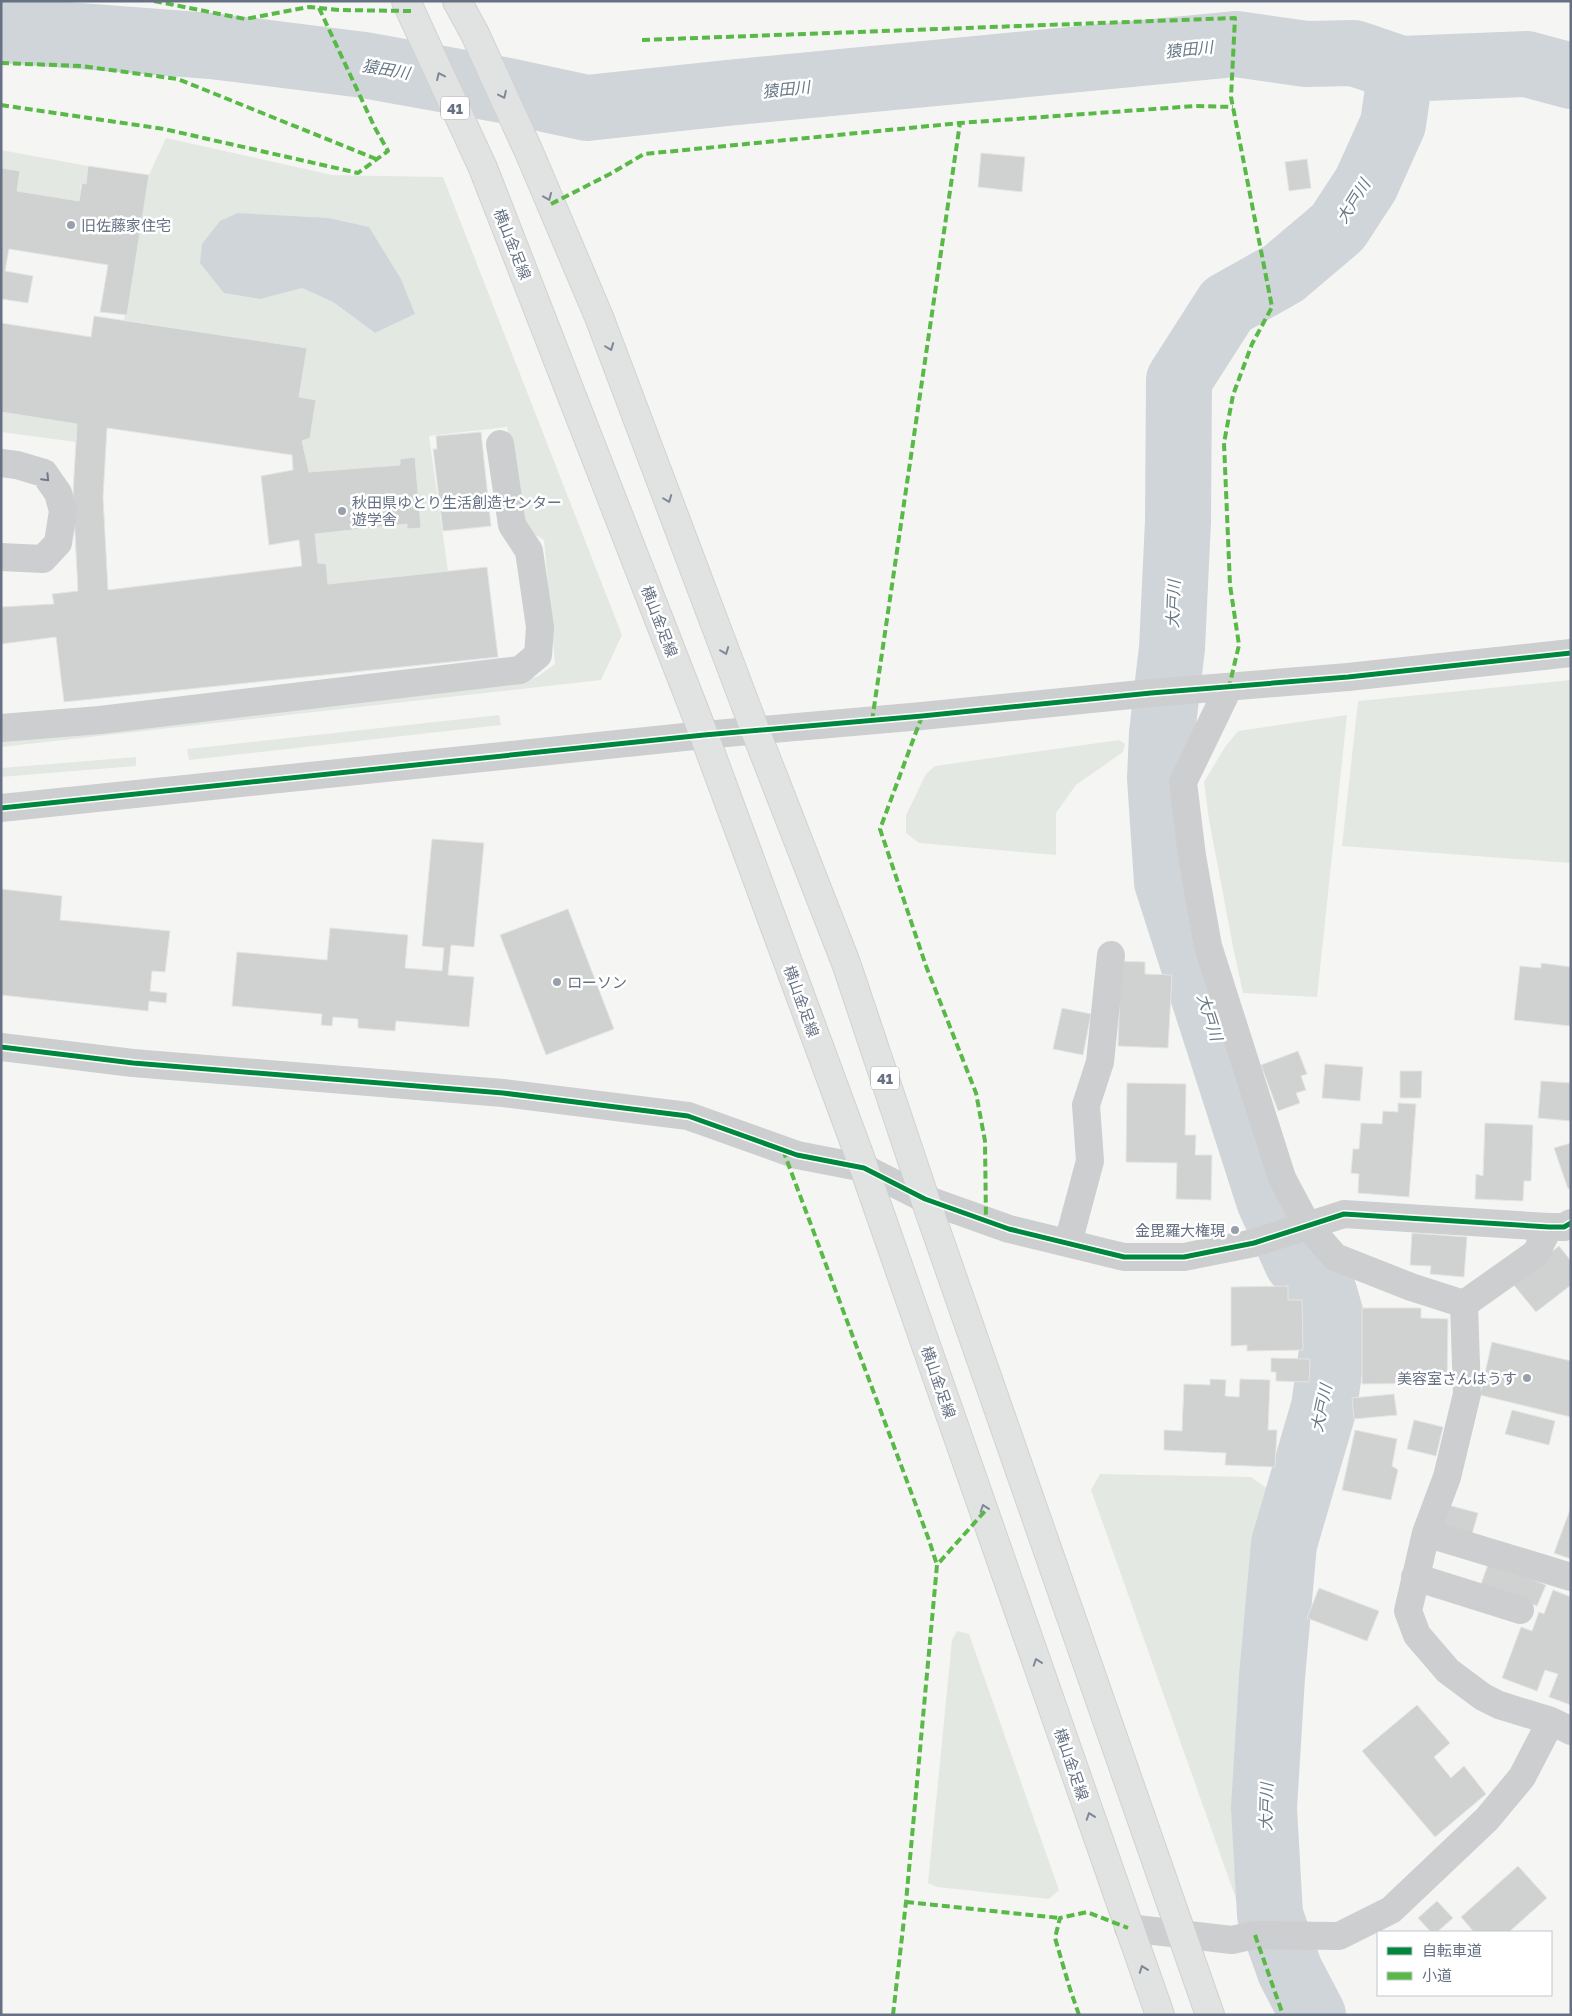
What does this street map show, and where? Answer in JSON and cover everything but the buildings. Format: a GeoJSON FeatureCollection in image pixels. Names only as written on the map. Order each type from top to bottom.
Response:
{"type":"FeatureCollection","features":[{"type":"Feature","properties":{"kind":"main road","name":"横山金足線"},"geometry":{"type":"LineString","coordinates":[[406,1],[483,168],[704,735],[864,1168],[988,1520],[1128,1928],[1160,2015]]}},
{"type":"Feature","properties":{"kind":"main road","name":"41"},"geometry":{"type":"LineString","coordinates":[[457,1],[476,34],[529,152],[599,318],[846,964],[1210,2015]]}},
{"type":"Feature","properties":{"kind":"street"},"geometry":{"type":"LineString","coordinates":[[1,728],[100,720],[520,670],[538,655],[540,626],[529,551],[512,525],[500,444]]}},
{"type":"Feature","properties":{"kind":"street"},"geometry":{"type":"LineString","coordinates":[[1,463],[17,465],[44,473],[58,493],[64,511],[58,543],[43,559],[1,557]]}},
{"type":"Feature","properties":{"kind":"street"},"geometry":{"type":"LineString","coordinates":[[1,808],[704,735],[931,716],[1151,692],[1348,677],[1571,653]]}},
{"type":"Feature","properties":{"kind":"street"},"geometry":{"type":"LineString","coordinates":[[1229,687],[1183,782],[1192,856],[1208,946],[1282,1178],[1305,1226],[1335,1257],[1411,1287],[1464,1304]]}},
{"type":"Feature","properties":{"kind":"street"},"geometry":{"type":"LineString","coordinates":[[1068,1243],[1090,1161],[1086,1105],[1100,1062],[1111,955]]}},
{"type":"Feature","properties":{"kind":"street"},"geometry":{"type":"LineString","coordinates":[[1,1048],[133,1063],[503,1093],[688,1116],[797,1155],[864,1168],[926,1199],[1009,1229],[1124,1257],[1184,1257],[1254,1243],[1344,1214],[1560,1225]]}},
{"type":"Feature","properties":{"kind":"street"},"geometry":{"type":"LineString","coordinates":[[1464,1304],[1536,1253],[1560,1225]]}},
{"type":"Feature","properties":{"kind":"street"},"geometry":{"type":"LineString","coordinates":[[1128,1928],[1232,1940],[1255,1935],[1339,1936],[1391,1910],[1493,1812],[1561,1726],[1499,1705],[1483,1697],[1448,1671],[1417,1635],[1408,1611],[1426,1533],[1447,1477],[1467,1394],[1464,1304]]}},
{"type":"Feature","properties":{"kind":"street"},"geometry":{"type":"LineString","coordinates":[[1426,1533],[1571,1577]]}},
{"type":"Feature","properties":{"kind":"street"},"geometry":{"type":"LineString","coordinates":[[1415,1576],[1520,1610]]}},
{"type":"Feature","properties":{"kind":"shaded area"},"geometry":{"type":"Polygon","coordinates":[[[166,138],[332,175],[443,177],[622,635],[601,680],[1,747],[1,738],[537,677],[555,664],[544,540],[521,526],[507,427],[429,436],[448,571],[328,584],[318,563],[315,534],[407,524],[407,529],[420,528],[415,457],[400,459],[400,465],[309,472],[302,441],[310,438],[316,401],[299,397],[307,348],[124,320],[149,175],[166,138]],[[302,288],[333,302],[375,333],[415,314],[302,288]]]}},
{"type":"Feature","properties":{"kind":"shaded area"},"geometry":{"type":"Polygon","coordinates":[[[1,150],[88,166],[86,184],[81,183],[79,201],[17,191],[20,171],[1,168],[1,150]]]}},
{"type":"Feature","properties":{"kind":"shaded area"},"geometry":{"type":"Polygon","coordinates":[[[238,213],[328,218],[369,227],[401,279],[415,314],[375,333],[333,302],[302,288],[260,299],[224,293],[200,263],[202,244],[220,221],[238,213]]]}},
{"type":"Feature","properties":{"kind":"shaded area"},"geometry":{"type":"Polygon","coordinates":[[[1,412],[77,424],[76,442],[1,432],[1,412]]]}},
{"type":"Feature","properties":{"kind":"shaded area"},"geometry":{"type":"Polygon","coordinates":[[[1571,680],[1571,863],[1342,846],[1358,701],[1571,680]]]}},
{"type":"Feature","properties":{"kind":"shaded area"},"geometry":{"type":"Polygon","coordinates":[[[499,715],[501,725],[189,760],[187,749],[499,715]]]}},
{"type":"Feature","properties":{"kind":"shaded area"},"geometry":{"type":"Polygon","coordinates":[[[1347,715],[1317,997],[1243,993],[1209,820],[1204,782],[1225,747],[1238,731],[1347,715]]]}},
{"type":"Feature","properties":{"kind":"shaded area"},"geometry":{"type":"Polygon","coordinates":[[[1119,740],[1125,744],[1123,752],[1076,785],[1056,813],[1056,855],[919,843],[906,833],[906,815],[926,774],[935,766],[1119,740]]]}},
{"type":"Feature","properties":{"kind":"shaded area"},"geometry":{"type":"Polygon","coordinates":[[[136,757],[136,766],[1,777],[1,768],[136,757]]]}},
{"type":"Feature","properties":{"kind":"shaded area"},"geometry":{"type":"Polygon","coordinates":[[[1100,1474],[1251,1477],[1268,1489],[1253,1658],[1244,1843],[1251,1906],[1241,1913],[1091,1490],[1100,1474]]]}},
{"type":"Feature","properties":{"kind":"shaded area"},"geometry":{"type":"Polygon","coordinates":[[[957,1631],[969,1634],[1059,1890],[1049,1899],[937,1887],[928,1883],[952,1640],[957,1631]]]}},
{"type":"Feature","properties":{"kind":"waterway","name":"猿田川"},"geometry":{"type":"LineString","coordinates":[[1,30],[211,46],[364,65],[508,91],[587,108],[1236,44],[1306,54],[1354,53],[1401,69],[1527,64],[1571,76]]}},
{"type":"Feature","properties":{"kind":"waterway","name":"大戸川"},"geometry":{"type":"LineString","coordinates":[[1313,2015],[1290,1971],[1270,1915],[1264,1808],[1272,1677],[1284,1544],[1324,1407],[1335,1330],[1324,1292],[1297,1262],[1269,1200],[1167,882],[1160,778],[1162,733],[1172,648],[1178,521],[1179,380],[1227,305],[1284,273],[1338,227],[1366,184],[1393,124],[1401,69]]}},
{"type":"Feature","properties":{"kind":"marked path"},"geometry":{"type":"LineString","coordinates":[[154,1],[245,19],[309,7],[339,10],[411,11]]}},
{"type":"Feature","properties":{"kind":"marked path"},"geometry":{"type":"LineString","coordinates":[[1,105],[164,129],[358,173],[388,151],[375,128],[319,8]]}},
{"type":"Feature","properties":{"kind":"marked path"},"geometry":{"type":"LineString","coordinates":[[642,40],[1235,18],[1231,97],[1272,307],[1252,344],[1233,395],[1224,443],[1230,585],[1239,645],[1229,687]]}},
{"type":"Feature","properties":{"kind":"marked path"},"geometry":{"type":"LineString","coordinates":[[1,63],[81,66],[178,79],[376,159]]}},
{"type":"Feature","properties":{"kind":"marked path"},"geometry":{"type":"LineString","coordinates":[[551,204],[610,174],[644,154],[960,123],[1195,106],[1233,107]]}},
{"type":"Feature","properties":{"kind":"marked path"},"geometry":{"type":"LineString","coordinates":[[872,721],[960,123]]}},
{"type":"Feature","properties":{"kind":"marked path"},"geometry":{"type":"LineString","coordinates":[[922,716],[880,829],[926,966],[976,1093],[985,1141],[986,1221]]}},
{"type":"Feature","properties":{"kind":"marked path"},"geometry":{"type":"LineString","coordinates":[[783,1150],[937,1565]]}},
{"type":"Feature","properties":{"kind":"marked path"},"geometry":{"type":"LineString","coordinates":[[893,2015],[906,1902],[937,1565],[985,1511]]}},
{"type":"Feature","properties":{"kind":"marked path"},"geometry":{"type":"LineString","coordinates":[[906,1902],[1060,1918]]}},
{"type":"Feature","properties":{"kind":"marked path"},"geometry":{"type":"LineString","coordinates":[[1079,2015],[1055,1938],[1060,1918],[1087,1912],[1128,1928]]}},
{"type":"Feature","properties":{"kind":"marked path"},"geometry":{"type":"LineString","coordinates":[[1255,1935],[1283,2015]]}},
{"type":"Feature","properties":{"kind":"cycle path"},"geometry":{"type":"LineString","coordinates":[[1,808],[704,735],[1151,693],[1348,677],[1571,653]]}},
{"type":"Feature","properties":{"kind":"cycle path"},"geometry":{"type":"LineString","coordinates":[[1,1047],[133,1063],[503,1093],[688,1116],[797,1155],[864,1168],[925,1199],[1009,1229],[1124,1257],[1184,1257],[1254,1243],[1344,1214],[1549,1227],[1564,1227],[1571,1223]]}},
{"type":"Feature","properties":{"kind":"place","name":"旧佐藤家住宅"},"geometry":{"type":"Point","coordinates":[71,225]}},
{"type":"Feature","properties":{"kind":"place","name":"秋田県ゆとり生活創造センター 遊学舎"},"geometry":{"type":"Point","coordinates":[342,511]}},
{"type":"Feature","properties":{"kind":"place","name":"ローソン"},"geometry":{"type":"Point","coordinates":[557,982]}},
{"type":"Feature","properties":{"kind":"place","name":"金毘羅大権現"},"geometry":{"type":"Point","coordinates":[1235,1230]}},
{"type":"Feature","properties":{"kind":"place","name":"美容室さんはうす"},"geometry":{"type":"Point","coordinates":[1527,1378]}}]}
